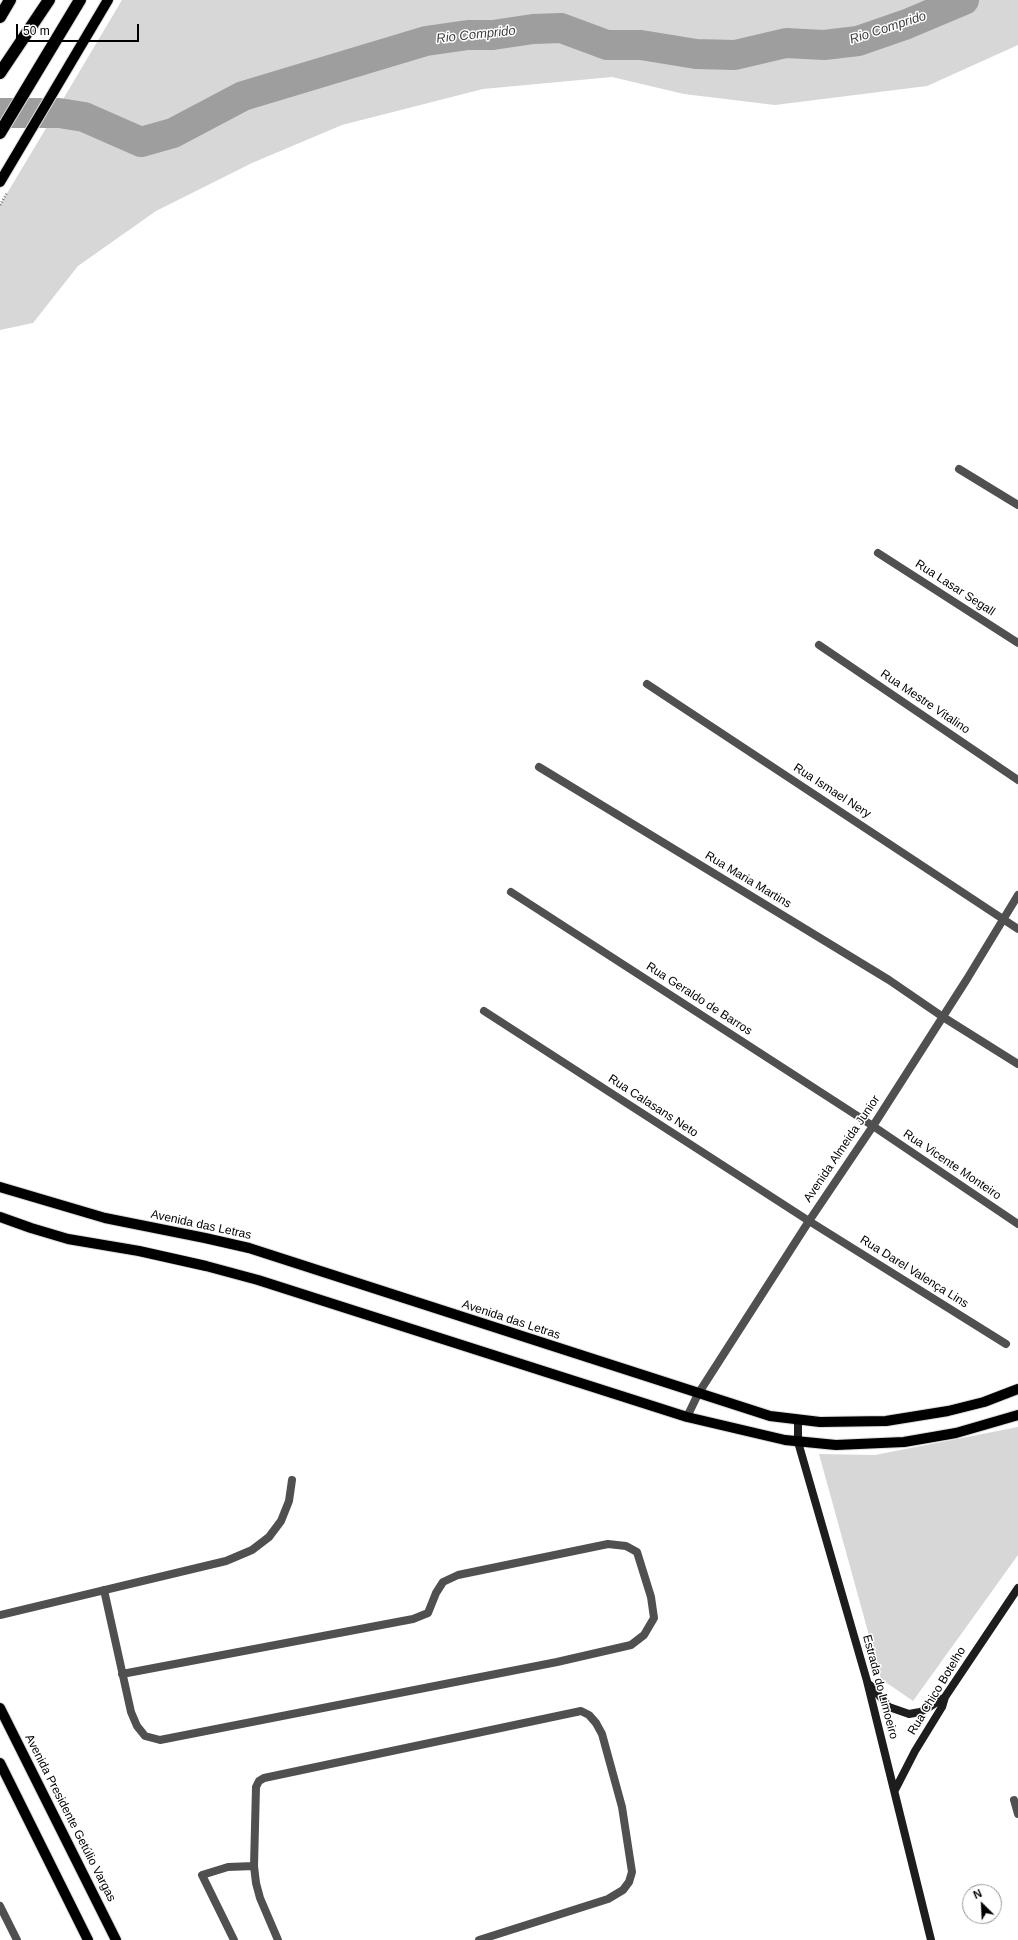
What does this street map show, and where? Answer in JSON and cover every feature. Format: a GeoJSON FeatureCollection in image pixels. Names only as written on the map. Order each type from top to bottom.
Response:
{"type":"FeatureCollection","features":[{"type":"Feature","properties":{"kind":"highway"},"geometry":{"type":"LineString","coordinates":[[0,17],[10,0]]}},
{"type":"Feature","properties":{"kind":"highway"},"geometry":{"type":"LineString","coordinates":[[0,73],[49,0]]}},
{"type":"Feature","properties":{"kind":"highway"},"geometry":{"type":"LineString","coordinates":[[0,133],[80,0]]}},
{"type":"Feature","properties":{"kind":"main road"},"geometry":{"type":"LineString","coordinates":[[0,182],[108,0]]}},
{"type":"Feature","properties":{"kind":"main road","name":"Avenida das Letras"},"geometry":{"type":"LineString","coordinates":[[0,1187],[105,1218],[249,1248],[755,1413],[798,1420],[869,1422],[925,1416],[984,1402],[1018,1389]]}},
{"type":"Feature","properties":{"kind":"main road"},"geometry":{"type":"LineString","coordinates":[[0,1217],[68,1239],[154,1254],[258,1280],[686,1417],[798,1442],[836,1445],[904,1442],[962,1431],[1018,1415]]}},
{"type":"Feature","properties":{"kind":"main road","name":"Estrada do Limoeiro"},"geometry":{"type":"LineString","coordinates":[[798,1420],[798,1442],[866,1681],[895,1790],[931,1940]]}},
{"type":"Feature","properties":{"kind":"main road","name":"Rua Chico Botelho"},"geometry":{"type":"LineString","coordinates":[[895,1790],[911,1756],[942,1708],[945,1697],[1018,1588]]}},
{"type":"Feature","properties":{"kind":"main road"},"geometry":{"type":"LineString","coordinates":[[866,1681],[882,1701],[889,1707],[909,1714],[920,1712],[945,1697]]}},
{"type":"Feature","properties":{"kind":"main road","name":"Avenida Presidente Getúlio Vargas"},"geometry":{"type":"LineString","coordinates":[[0,1708],[116,1940]]}},
{"type":"Feature","properties":{"kind":"main road"},"geometry":{"type":"LineString","coordinates":[[0,1763],[88,1940]]}},
{"type":"Feature","properties":{"kind":"street"},"geometry":{"type":"LineString","coordinates":[[959,469],[1018,505]]}},
{"type":"Feature","properties":{"kind":"street","name":"Rua Lasar Segall"},"geometry":{"type":"LineString","coordinates":[[878,553],[1018,643]]}},
{"type":"Feature","properties":{"kind":"street","name":"Rua Mestre Vitalino"},"geometry":{"type":"LineString","coordinates":[[819,645],[1018,780]]}},
{"type":"Feature","properties":{"kind":"street","name":"Rua Ismael Nery"},"geometry":{"type":"LineString","coordinates":[[648,684],[1018,929]]}},
{"type":"Feature","properties":{"kind":"street","name":"Rua Maria Martins"},"geometry":{"type":"LineString","coordinates":[[539,766],[889,980],[943,1017],[1018,1064]]}},
{"type":"Feature","properties":{"kind":"street","name":"Rua Geraldo de Barros"},"geometry":{"type":"LineString","coordinates":[[511,892],[873,1126]]}},
{"type":"Feature","properties":{"kind":"street","name":"Avenida Almeida Junior"},"geometry":{"type":"LineString","coordinates":[[686,1417],[698,1394],[943,1017],[1018,895]]}},
{"type":"Feature","properties":{"kind":"street","name":"Rua Calasans Neto"},"geometry":{"type":"LineString","coordinates":[[484,1011],[809,1221]]}},
{"type":"Feature","properties":{"kind":"street","name":"Rua Vicente Monteiro"},"geometry":{"type":"LineString","coordinates":[[873,1126],[1018,1224]]}},
{"type":"Feature","properties":{"kind":"street","name":"Rua Darel Valença Lins"},"geometry":{"type":"LineString","coordinates":[[809,1221],[1006,1344]]}},
{"type":"Feature","properties":{"kind":"street"},"geometry":{"type":"LineString","coordinates":[[0,1615],[226,1561],[252,1550],[269,1537],[282,1521],[289,1502],[292,1480]]}},
{"type":"Feature","properties":{"kind":"street"},"geometry":{"type":"LineString","coordinates":[[104,1590],[122,1674],[131,1712],[137,1726],[145,1736],[160,1740],[557,1662],[631,1645],[644,1636],[654,1618],[651,1597],[637,1552],[626,1546],[608,1544],[458,1575],[443,1582],[436,1593],[428,1613],[413,1619],[122,1674]]}},
{"type":"Feature","properties":{"kind":"street"},"geometry":{"type":"LineString","coordinates":[[278,1940],[260,1898],[256,1883],[254,1866],[256,1787],[259,1781],[264,1778],[581,1711],[589,1715],[596,1723],[602,1734],[622,1807],[632,1872],[629,1882],[623,1890],[608,1899],[479,1940]]}},
{"type":"Feature","properties":{"kind":"street"},"geometry":{"type":"LineString","coordinates":[[1014,1800],[1018,1814]]}},
{"type":"Feature","properties":{"kind":"street"},"geometry":{"type":"LineString","coordinates":[[234,1940],[202,1875],[228,1867],[254,1866]]}},
{"type":"Feature","properties":{"kind":"street"},"geometry":{"type":"LineString","coordinates":[[0,1906],[17,1940]]}},
{"type":"Feature","properties":{"kind":"shaded area"},"geometry":{"type":"Polygon","coordinates":[[[122,0],[1018,0],[1018,45],[927,86],[775,105],[684,94],[612,77],[483,89],[342,125],[252,163],[156,211],[78,266],[33,323],[0,330],[0,205],[51,120],[59,113],[59,106],[122,0]]]}},
{"type":"Feature","properties":{"kind":"shaded area"},"geometry":{"type":"Polygon","coordinates":[[[1018,1427],[1018,1555],[913,1701],[881,1679],[819,1454],[875,1455],[1018,1427]]]}},
{"type":"Feature","properties":{"kind":"waterway","name":"Rio Comprido"},"geometry":{"type":"LineString","coordinates":[[0,113],[59,113],[84,117],[141,142],[173,133],[243,96],[426,41],[468,35],[493,35],[533,29],[561,28],[607,45],[641,45],[696,54],[735,55],[786,43],[824,45],[858,41],[907,24],[964,0]]}}]}
